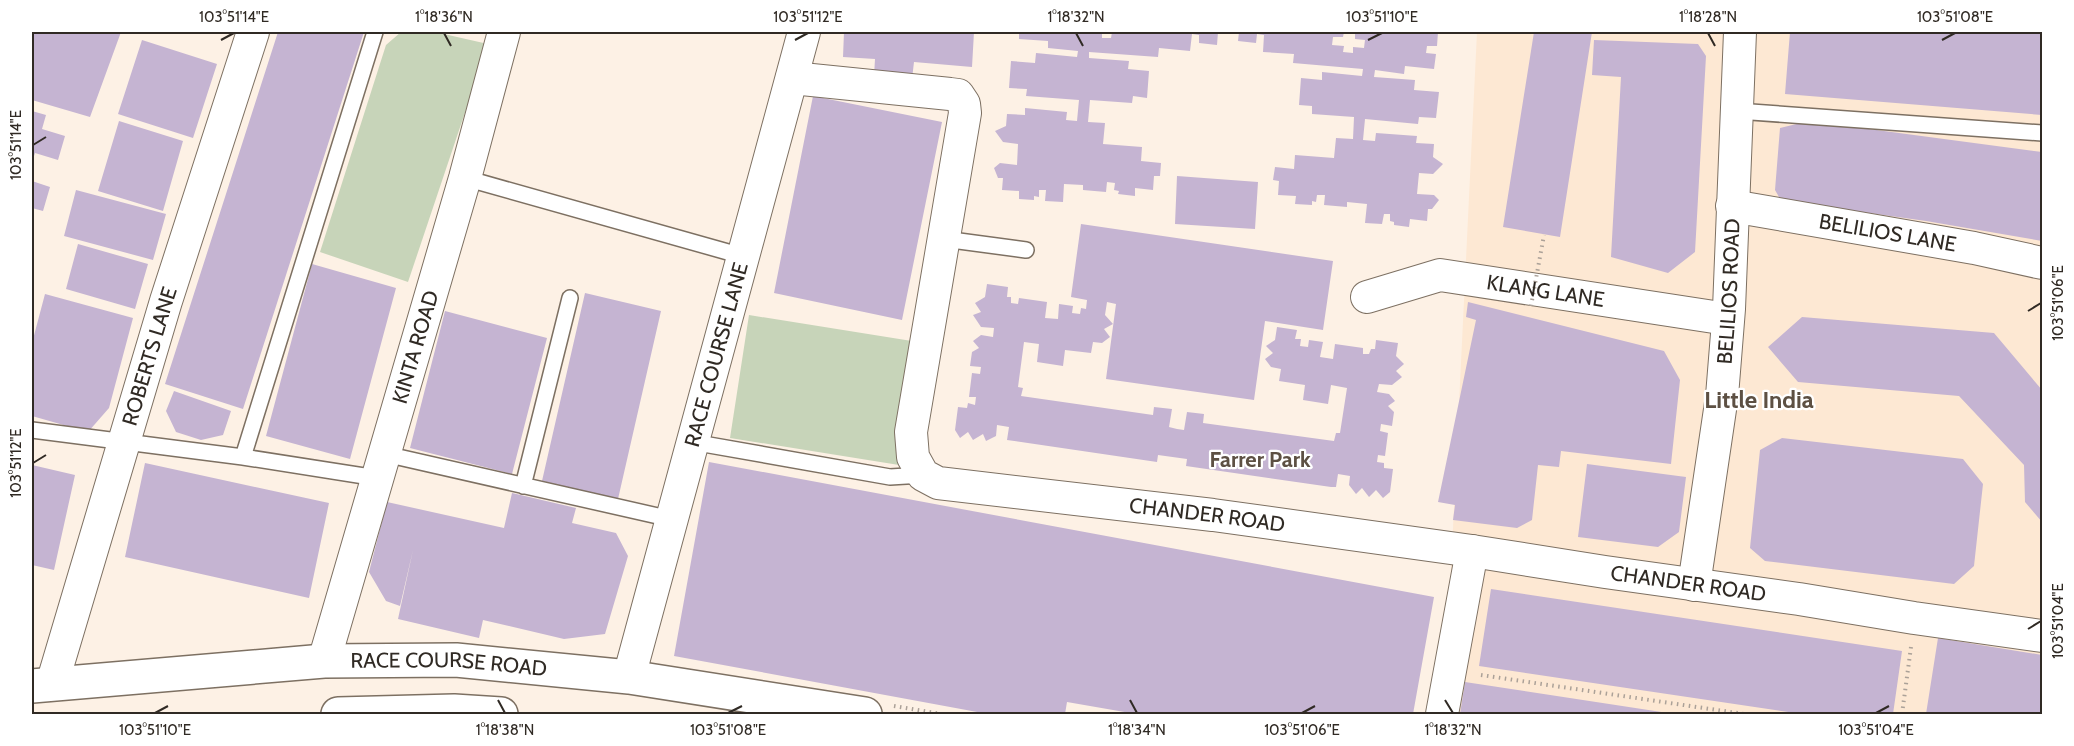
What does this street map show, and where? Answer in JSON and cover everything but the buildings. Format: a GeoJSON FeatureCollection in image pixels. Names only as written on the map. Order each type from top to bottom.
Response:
{"type":"FeatureCollection","features":[{"type":"Feature","properties":{"kind":"street","name":"ROBERTS LANE"},"geometry":{"type":"LineString","coordinates":[[42,685],[123,442],[253,32]]}},
{"type":"Feature","properties":{"kind":"street","name":"KINTA ROAD"},"geometry":{"type":"LineString","coordinates":[[324,661],[465,178],[504,32]]}},
{"type":"Feature","properties":{"kind":"street","name":"RACE COURSE LANE"},"geometry":{"type":"LineString","coordinates":[[628,677],[804,32]]}},
{"type":"Feature","properties":{"kind":"street","name":"BELILIOS ROAD"},"geometry":{"type":"LineString","coordinates":[[1694,585],[1722,396],[1740,32]]}},
{"type":"Feature","properties":{"kind":"street"},"geometry":{"type":"LineString","coordinates":[[792,78],[958,95],[964,104],[911,432],[913,457],[923,475]]}},
{"type":"Feature","properties":{"kind":"street","name":"BELILIOS LANE"},"geometry":{"type":"LineString","coordinates":[[1732,206],[1974,248],[2043,263]]}},
{"type":"Feature","properties":{"kind":"street","name":"KLANG LANE"},"geometry":{"type":"LineString","coordinates":[[1367,297],[1440,275],[1727,319]]}},
{"type":"Feature","properties":{"kind":"street","name":"CHANDER ROAD"},"geometry":{"type":"LineString","coordinates":[[923,475],[938,483],[1213,515],[2043,636]]}},
{"type":"Feature","properties":{"kind":"street"},"geometry":{"type":"LineString","coordinates":[[1442,714],[1472,551]]}},
{"type":"Feature","properties":{"kind":"street","name":"RACE COURSE ROAD"},"geometry":{"type":"LineString","coordinates":[[42,685],[324,661],[456,660],[628,677],[865,714]]}},
{"type":"Feature","properties":{"kind":"street"},"geometry":{"type":"LineString","coordinates":[[338,714],[453,711],[501,714]]}},
{"type":"Feature","properties":{"kind":"lane"},"geometry":{"type":"LineString","coordinates":[[243,457],[375,32]]}},
{"type":"Feature","properties":{"kind":"lane"},"geometry":{"type":"LineString","coordinates":[[1737,111],[2043,133]]}},
{"type":"Feature","properties":{"kind":"lane"},"geometry":{"type":"LineString","coordinates":[[465,178],[742,256]]}},
{"type":"Feature","properties":{"kind":"lane"},"geometry":{"type":"LineString","coordinates":[[944,239],[1026,250]]}},
{"type":"Feature","properties":{"kind":"lane"},"geometry":{"type":"LineString","coordinates":[[523,486],[570,297]]}},
{"type":"Feature","properties":{"kind":"lane"},"geometry":{"type":"LineString","coordinates":[[32,430],[243,457],[381,466],[523,486],[671,519]]}},
{"type":"Feature","properties":{"kind":"lane"},"geometry":{"type":"LineString","coordinates":[[692,442],[890,477],[923,475]]}},
{"type":"Feature","properties":{"kind":"path"},"geometry":{"type":"LineString","coordinates":[[1531,306],[1544,235]]}},
{"type":"Feature","properties":{"kind":"path"},"geometry":{"type":"LineString","coordinates":[[1902,714],[1914,618]]}},
{"type":"Feature","properties":{"kind":"path"},"geometry":{"type":"LineString","coordinates":[[1450,670],[1743,714]]}},
{"type":"Feature","properties":{"kind":"shaded area","name":"Little India"},"geometry":{"type":"Polygon","coordinates":[[[1477,32],[2042,32],[2042,714],[1444,714],[1477,32]]]}},
{"type":"Feature","properties":{"kind":"green space"},"geometry":{"type":"Polygon","coordinates":[[[401,32],[435,32],[488,44],[408,282],[320,252],[386,45],[401,32]]]}},
{"type":"Feature","properties":{"kind":"green space"},"geometry":{"type":"Polygon","coordinates":[[[749,315],[918,342],[899,465],[730,438],[749,315]]]}},
{"type":"Feature","properties":{"kind":"district","name":"Little India"},"geometry":{"type":"Point","coordinates":[1759,400]}},
{"type":"Feature","properties":{"kind":"district","name":"Farrer Park"},"geometry":{"type":"Point","coordinates":[1260,459]}}]}
